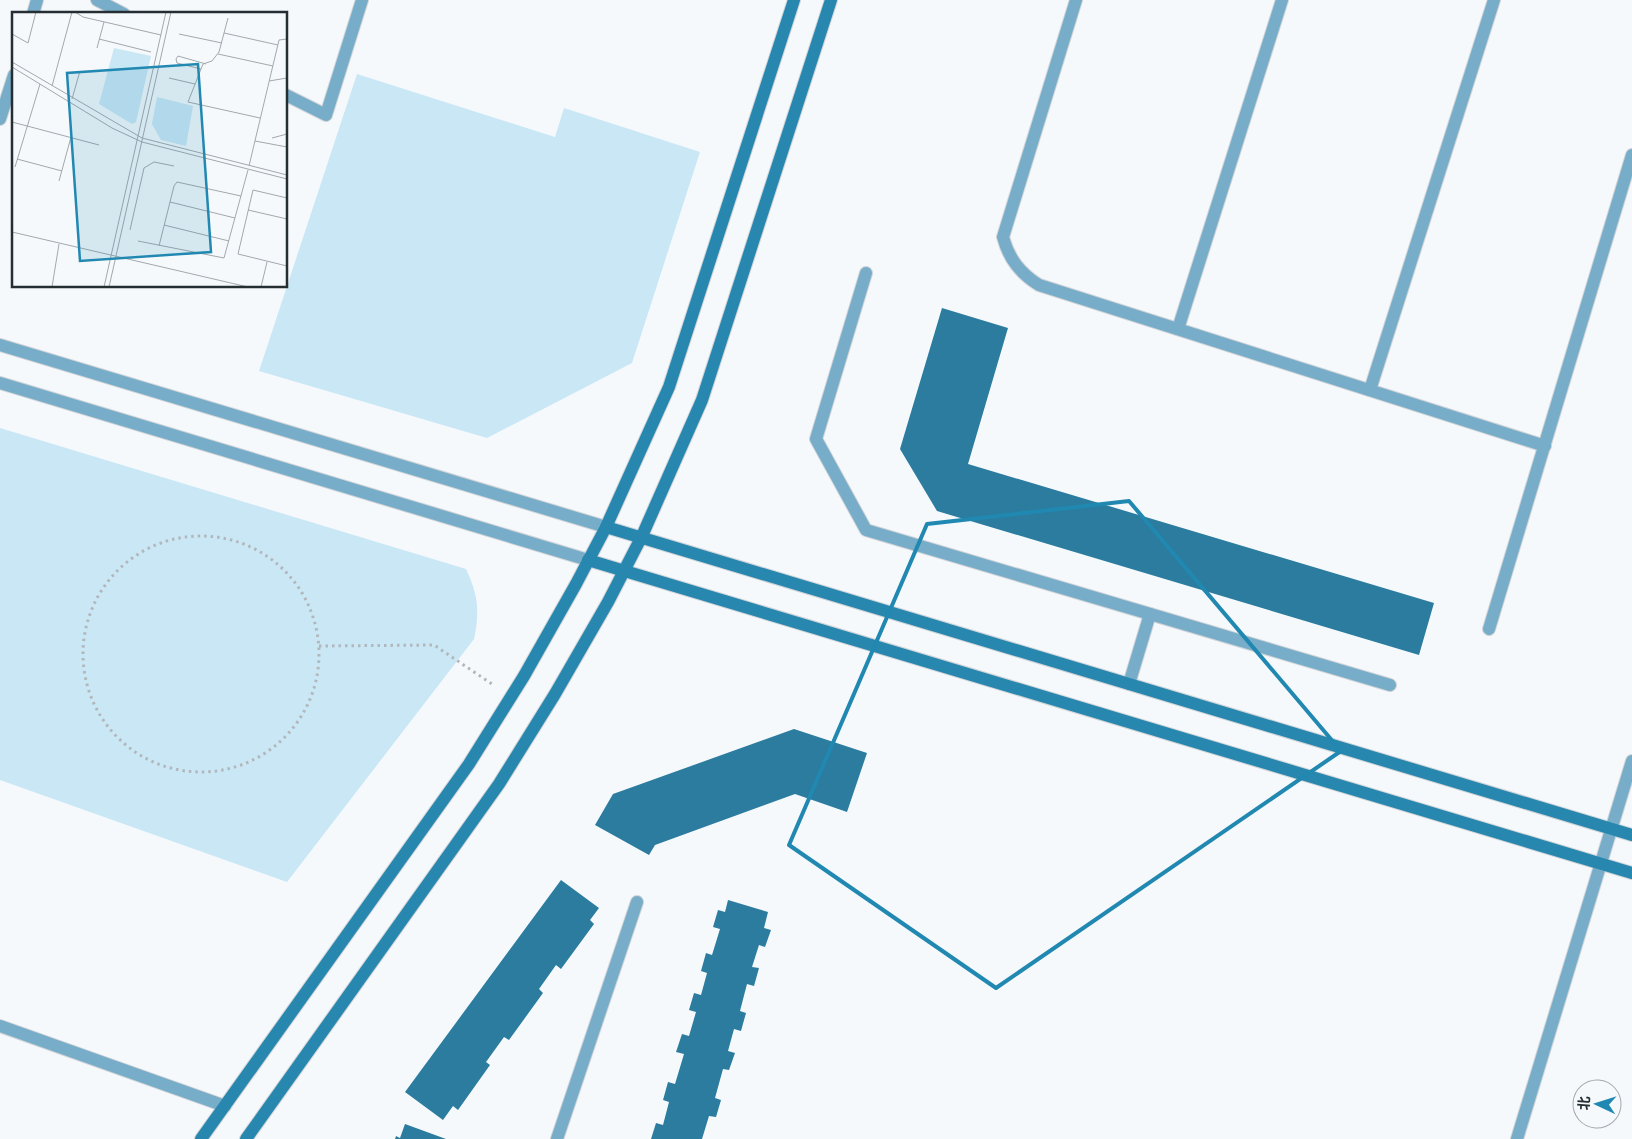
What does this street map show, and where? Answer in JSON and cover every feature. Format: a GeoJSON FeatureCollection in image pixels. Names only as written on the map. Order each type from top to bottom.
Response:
{"type":"FeatureCollection","features":[{"type":"Feature","properties":{"kind":"street"},"geometry":{"type":"LineString","coordinates":[[97,0],[120,12]]}},
{"type":"Feature","properties":{"kind":"street"},"geometry":{"type":"LineString","coordinates":[[288,96],[326,115],[362,0]]}},
{"type":"Feature","properties":{"kind":"street"},"geometry":{"type":"LineString","coordinates":[[201,1139],[469,764],[511,697],[606,527],[669,387],[794,0]]}},
{"type":"Feature","properties":{"kind":"street"},"geometry":{"type":"LineString","coordinates":[[246,1139],[499,784],[555,694],[608,602],[641,537],[702,400],[831,0]]}},
{"type":"Feature","properties":{"kind":"street"},"geometry":{"type":"LineString","coordinates":[[1076,0],[1003,237],[1013,261],[1020,271],[1039,285],[1545,446]]}},
{"type":"Feature","properties":{"kind":"street"},"geometry":{"type":"LineString","coordinates":[[1178,329],[1282,0]]}},
{"type":"Feature","properties":{"kind":"street"},"geometry":{"type":"LineString","coordinates":[[1370,390],[1494,0]]}},
{"type":"Feature","properties":{"kind":"street"},"geometry":{"type":"LineString","coordinates":[[0,119],[12,81]]}},
{"type":"Feature","properties":{"kind":"street"},"geometry":{"type":"LineString","coordinates":[[1489,629],[1632,155]]}},
{"type":"Feature","properties":{"kind":"street"},"geometry":{"type":"LineString","coordinates":[[866,272],[816,439],[866,530],[1390,685]]}},
{"type":"Feature","properties":{"kind":"street"},"geometry":{"type":"LineString","coordinates":[[0,345],[1632,835]]}},
{"type":"Feature","properties":{"kind":"street"},"geometry":{"type":"LineString","coordinates":[[0,383],[1632,873]]}},
{"type":"Feature","properties":{"kind":"street"},"geometry":{"type":"LineString","coordinates":[[1129,684],[1150,614]]}},
{"type":"Feature","properties":{"kind":"street"},"geometry":{"type":"LineString","coordinates":[[1517,1139],[1632,761]]}},
{"type":"Feature","properties":{"kind":"street"},"geometry":{"type":"LineString","coordinates":[[558,1139],[637,902]]}},
{"type":"Feature","properties":{"kind":"street"},"geometry":{"type":"LineString","coordinates":[[0,1026],[225,1106]]}},
{"type":"Feature","properties":{"kind":"path"},"geometry":{"type":"LineString","coordinates":[[203,535],[226,538],[250,546],[272,559],[290,576],[305,597],[315,620],[319,646],[318,671],[312,696],[301,718],[284,738],[265,754],[242,765],[218,772],[192,772],[167,768],[144,758],[123,743],[106,725],[93,703],[85,679],[83,654],[86,628],[93,604],[105,584],[120,567],[138,553],[159,543],[180,537],[203,535]]}},
{"type":"Feature","properties":{"kind":"path"},"geometry":{"type":"LineString","coordinates":[[319,646],[434,645],[511,697]]}},
{"type":"Feature","properties":{"kind":"highlighted area"},"geometry":{"type":"Polygon","coordinates":[[[1129,501],[1341,751],[996,988],[789,845],[927,524],[1129,501]]]}},
{"type":"Feature","properties":{"kind":"shaded area"},"geometry":{"type":"Polygon","coordinates":[[[357,74],[555,137],[564,108],[700,152],[632,363],[487,438],[259,371],[286,288],[288,288],[357,74]]]}},
{"type":"Feature","properties":{"kind":"shaded area"},"geometry":{"type":"Polygon","coordinates":[[[0,428],[466,569],[477,603],[474,639],[287,882],[0,780],[0,428]]]}},
{"type":"Feature","properties":{"kind":"building"},"geometry":{"type":"Polygon","coordinates":[[[942,308],[1008,328],[968,464],[1434,603],[1419,655],[937,511],[900,449],[942,308]]]}},
{"type":"Feature","properties":{"kind":"building"},"geometry":{"type":"Polygon","coordinates":[[[794,729],[867,753],[847,812],[795,794],[655,845],[649,855],[595,825],[613,794],[794,729]]]}},
{"type":"Feature","properties":{"kind":"building"},"geometry":{"type":"Polygon","coordinates":[[[561,880],[599,908],[590,920],[594,924],[561,969],[556,965],[539,989],[543,993],[509,1040],[504,1037],[486,1062],[490,1065],[458,1110],[453,1106],[443,1120],[405,1092],[561,880]]]}},
{"type":"Feature","properties":{"kind":"building"},"geometry":{"type":"Polygon","coordinates":[[[728,900],[768,912],[764,928],[771,930],[765,947],[759,945],[752,967],[759,968],[754,986],[747,984],[740,1011],[746,1013],[741,1031],[734,1029],[728,1051],[735,1053],[729,1070],[723,1069],[715,1098],[721,1100],[716,1117],[709,1116],[702,1139],[651,1139],[656,1123],[663,1125],[669,1102],[663,1100],[668,1082],[675,1084],[684,1054],[676,1052],[682,1034],[689,1036],[696,1012],[689,1010],[694,993],[701,995],[707,973],[701,971],[706,953],[712,955],[720,929],[713,927],[718,910],[725,912],[728,900]]]}},
{"type":"Feature","properties":{"kind":"building"},"geometry":{"type":"Polygon","coordinates":[[[405,1124],[446,1139],[395,1139],[396,1136],[400,1138],[405,1124]]]}}]}
